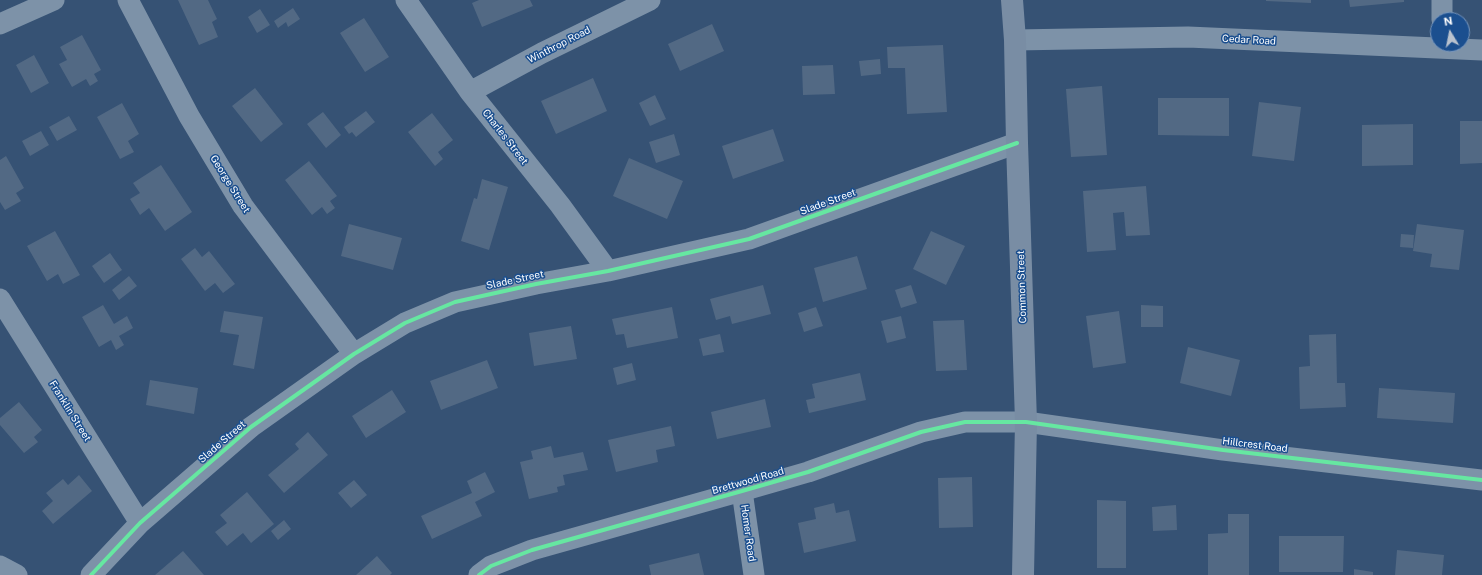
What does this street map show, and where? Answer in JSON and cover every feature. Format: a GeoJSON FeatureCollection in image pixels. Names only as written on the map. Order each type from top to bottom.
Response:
{"type":"FeatureCollection","features":[{"type":"Feature","properties":{"kind":"main road","name":"Common Street"},"geometry":{"type":"LineString","coordinates":[[1012,0],[1015,40],[1026,422],[1023,575]]}},
{"type":"Feature","properties":{"kind":"street"},"geometry":{"type":"LineString","coordinates":[[0,24],[54,0]]}},
{"type":"Feature","properties":{"kind":"street","name":"George Street"},"geometry":{"type":"LineString","coordinates":[[128,0],[189,116],[243,206],[354,354]]}},
{"type":"Feature","properties":{"kind":"street","name":"Charles Street"},"geometry":{"type":"LineString","coordinates":[[406,0],[470,92],[560,205],[608,271]]}},
{"type":"Feature","properties":{"kind":"street","name":"Winthrop Road"},"geometry":{"type":"LineString","coordinates":[[470,92],[542,53],[650,0]]}},
{"type":"Feature","properties":{"kind":"street"},"geometry":{"type":"LineString","coordinates":[[1442,0],[1442,12]]}},
{"type":"Feature","properties":{"kind":"street","name":"Cedar Road"},"geometry":{"type":"LineString","coordinates":[[1015,40],[1188,37],[1430,46]]}},
{"type":"Feature","properties":{"kind":"street","name":"Cedar Road"},"geometry":{"type":"LineString","coordinates":[[1470,49],[1482,50]]}},
{"type":"Feature","properties":{"kind":"street","name":"Slade Street"},"geometry":{"type":"LineString","coordinates":[[91,575],[140,523],[252,427],[354,354],[405,322],[455,302],[536,284],[608,271],[749,239],[1017,143]]}},
{"type":"Feature","properties":{"kind":"street","name":"Franklin Street"},"geometry":{"type":"LineString","coordinates":[[0,299],[140,523]]}},
{"type":"Feature","properties":{"kind":"street","name":"Brettwood Road"},"geometry":{"type":"LineString","coordinates":[[479,575],[492,566],[532,550],[742,492],[808,472],[921,432],[965,422],[1026,422]]}},
{"type":"Feature","properties":{"kind":"street","name":"Hillcrest Road"},"geometry":{"type":"LineString","coordinates":[[1026,422],[1231,451],[1482,480]]}},
{"type":"Feature","properties":{"kind":"street","name":"Homer Road"},"geometry":{"type":"LineString","coordinates":[[742,492],[754,575]]}},
{"type":"Feature","properties":{"kind":"street"},"geometry":{"type":"LineString","coordinates":[[0,566],[17,575]]}},
{"type":"Feature","properties":{"kind":"building"},"geometry":{"type":"Polygon","coordinates":[[[178,0],[208,0],[217,19],[212,22],[218,37],[199,45],[178,0]]]}},
{"type":"Feature","properties":{"kind":"building"},"geometry":{"type":"Polygon","coordinates":[[[479,0],[530,0],[533,6],[482,27],[472,3],[479,0]]]}},
{"type":"Feature","properties":{"kind":"building"},"geometry":{"type":"Polygon","coordinates":[[[1311,0],[1311,3],[1266,1],[1311,0]]]}},
{"type":"Feature","properties":{"kind":"building"},"geometry":{"type":"Polygon","coordinates":[[[1349,0],[1404,0],[1404,2],[1350,7],[1349,0]]]}},
{"type":"Feature","properties":{"kind":"building"},"geometry":{"type":"Polygon","coordinates":[[[293,8],[300,19],[288,27],[286,22],[278,28],[274,21],[293,8]]]}},
{"type":"Feature","properties":{"kind":"building"},"geometry":{"type":"Polygon","coordinates":[[[260,9],[270,25],[257,33],[248,17],[260,9]]]}},
{"type":"Feature","properties":{"kind":"building"},"geometry":{"type":"Polygon","coordinates":[[[364,18],[389,57],[365,72],[340,33],[364,18]]]}},
{"type":"Feature","properties":{"kind":"building"},"geometry":{"type":"Polygon","coordinates":[[[712,24],[724,51],[680,71],[668,44],[712,24]]]}},
{"type":"Feature","properties":{"kind":"building"},"geometry":{"type":"Polygon","coordinates":[[[82,35],[101,70],[94,74],[98,81],[90,86],[86,79],[72,87],[59,64],[67,60],[60,47],[82,35]]]}},
{"type":"Feature","properties":{"kind":"building"},"geometry":{"type":"Polygon","coordinates":[[[943,45],[947,112],[907,114],[905,68],[888,68],[887,47],[943,45]]]}},
{"type":"Feature","properties":{"kind":"building"},"geometry":{"type":"Polygon","coordinates":[[[34,55],[49,83],[31,93],[16,65],[34,55]]]}},
{"type":"Feature","properties":{"kind":"building"},"geometry":{"type":"Polygon","coordinates":[[[880,59],[881,74],[861,76],[859,61],[880,59]]]}},
{"type":"Feature","properties":{"kind":"building"},"geometry":{"type":"Polygon","coordinates":[[[833,65],[835,94],[803,95],[802,66],[833,65]]]}},
{"type":"Feature","properties":{"kind":"building"},"geometry":{"type":"Polygon","coordinates":[[[593,78],[607,111],[556,134],[541,101],[593,78]]]}},
{"type":"Feature","properties":{"kind":"building"},"geometry":{"type":"Polygon","coordinates":[[[1102,86],[1107,155],[1071,157],[1066,89],[1102,86]]]}},
{"type":"Feature","properties":{"kind":"building"},"geometry":{"type":"Polygon","coordinates":[[[255,88],[283,124],[261,142],[232,106],[255,88]]]}},
{"type":"Feature","properties":{"kind":"building"},"geometry":{"type":"Polygon","coordinates":[[[655,95],[666,119],[650,126],[639,103],[655,95]]]}},
{"type":"Feature","properties":{"kind":"building"},"geometry":{"type":"Polygon","coordinates":[[[1158,98],[1229,98],[1229,136],[1158,135],[1158,98]]]}},
{"type":"Feature","properties":{"kind":"building"},"geometry":{"type":"Polygon","coordinates":[[[1259,102],[1301,107],[1294,161],[1252,156],[1259,102]]]}},
{"type":"Feature","properties":{"kind":"building"},"geometry":{"type":"Polygon","coordinates":[[[122,103],[139,134],[128,141],[134,152],[120,159],[97,117],[122,103]]]}},
{"type":"Feature","properties":{"kind":"building"},"geometry":{"type":"Polygon","coordinates":[[[366,111],[375,122],[356,137],[352,132],[349,134],[344,127],[366,111]]]}},
{"type":"Feature","properties":{"kind":"building"},"geometry":{"type":"Polygon","coordinates":[[[323,112],[341,135],[326,148],[307,124],[323,112]]]}},
{"type":"Feature","properties":{"kind":"building"},"geometry":{"type":"Polygon","coordinates":[[[432,113],[453,140],[438,152],[443,159],[435,166],[408,132],[432,113]]]}},
{"type":"Feature","properties":{"kind":"building"},"geometry":{"type":"Polygon","coordinates":[[[69,116],[77,130],[57,141],[49,127],[69,116]]]}},
{"type":"Feature","properties":{"kind":"building"},"geometry":{"type":"Polygon","coordinates":[[[1460,121],[1482,121],[1482,163],[1460,164],[1460,121]]]}},
{"type":"Feature","properties":{"kind":"building"},"geometry":{"type":"Polygon","coordinates":[[[1413,124],[1413,165],[1362,166],[1362,125],[1413,124]]]}},
{"type":"Feature","properties":{"kind":"building"},"geometry":{"type":"Polygon","coordinates":[[[773,129],[784,161],[733,179],[722,146],[773,129]]]}},
{"type":"Feature","properties":{"kind":"building"},"geometry":{"type":"Polygon","coordinates":[[[41,131],[49,145],[30,156],[22,141],[41,131]]]}},
{"type":"Feature","properties":{"kind":"building"},"geometry":{"type":"Polygon","coordinates":[[[674,134],[680,155],[656,163],[649,142],[674,134]]]}},
{"type":"Feature","properties":{"kind":"building"},"geometry":{"type":"Polygon","coordinates":[[[6,156],[24,188],[16,193],[21,201],[5,210],[0,202],[0,160],[6,156]]]}},
{"type":"Feature","properties":{"kind":"building"},"geometry":{"type":"Polygon","coordinates":[[[629,158],[683,181],[667,219],[613,196],[629,158]]]}},
{"type":"Feature","properties":{"kind":"building"},"geometry":{"type":"Polygon","coordinates":[[[309,161],[337,196],[330,201],[335,208],[327,214],[322,207],[312,215],[285,180],[309,161]]]}},
{"type":"Feature","properties":{"kind":"building"},"geometry":{"type":"Polygon","coordinates":[[[161,165],[192,212],[165,231],[149,208],[140,215],[130,199],[140,193],[133,183],[161,165]]]}},
{"type":"Feature","properties":{"kind":"building"},"geometry":{"type":"Polygon","coordinates":[[[482,179],[508,187],[489,250],[461,241],[474,198],[477,199],[482,179]]]}},
{"type":"Feature","properties":{"kind":"building"},"geometry":{"type":"Polygon","coordinates":[[[1146,186],[1150,235],[1126,236],[1124,212],[1113,213],[1116,250],[1087,252],[1083,191],[1146,186]]]}},
{"type":"Feature","properties":{"kind":"building"},"geometry":{"type":"Polygon","coordinates":[[[349,224],[402,238],[393,270],[341,256],[349,224]]]}},
{"type":"Feature","properties":{"kind":"building"},"geometry":{"type":"Polygon","coordinates":[[[1417,224],[1464,230],[1459,270],[1430,267],[1432,254],[1413,251],[1417,224]]]}},
{"type":"Feature","properties":{"kind":"building"},"geometry":{"type":"Polygon","coordinates":[[[55,231],[80,275],[63,284],[58,274],[47,281],[27,246],[55,231]]]}},
{"type":"Feature","properties":{"kind":"building"},"geometry":{"type":"Polygon","coordinates":[[[931,231],[965,246],[946,285],[913,269],[931,231]]]}},
{"type":"Feature","properties":{"kind":"building"},"geometry":{"type":"Polygon","coordinates":[[[1401,234],[1414,235],[1413,248],[1400,247],[1401,234]]]}},
{"type":"Feature","properties":{"kind":"building"},"geometry":{"type":"Polygon","coordinates":[[[195,248],[202,257],[209,251],[235,284],[223,293],[215,283],[205,291],[181,259],[195,248]]]}},
{"type":"Feature","properties":{"kind":"building"},"geometry":{"type":"Polygon","coordinates":[[[110,253],[122,270],[104,283],[92,266],[110,253]]]}},
{"type":"Feature","properties":{"kind":"building"},"geometry":{"type":"Polygon","coordinates":[[[857,256],[867,289],[823,302],[814,268],[857,256]]]}},
{"type":"Feature","properties":{"kind":"building"},"geometry":{"type":"Polygon","coordinates":[[[129,276],[137,286],[119,300],[112,290],[129,276]]]}},
{"type":"Feature","properties":{"kind":"building"},"geometry":{"type":"Polygon","coordinates":[[[763,285],[771,314],[732,324],[730,316],[716,320],[710,299],[763,285]]]}},
{"type":"Feature","properties":{"kind":"building"},"geometry":{"type":"Polygon","coordinates":[[[911,285],[917,303],[901,308],[895,290],[911,285]]]}},
{"type":"Feature","properties":{"kind":"building"},"geometry":{"type":"Polygon","coordinates":[[[103,305],[114,324],[127,316],[133,328],[119,336],[124,345],[116,350],[111,340],[99,347],[82,317],[103,305]]]}},
{"type":"Feature","properties":{"kind":"building"},"geometry":{"type":"Polygon","coordinates":[[[1141,305],[1163,306],[1163,327],[1141,327],[1141,305]]]}},
{"type":"Feature","properties":{"kind":"building"},"geometry":{"type":"Polygon","coordinates":[[[672,307],[678,338],[627,348],[624,334],[616,335],[612,319],[672,307]]]}},
{"type":"Feature","properties":{"kind":"building"},"geometry":{"type":"Polygon","coordinates":[[[816,307],[823,326],[804,332],[798,313],[816,307]]]}},
{"type":"Feature","properties":{"kind":"building"},"geometry":{"type":"Polygon","coordinates":[[[224,311],[263,317],[254,369],[233,365],[239,335],[220,332],[224,311]]]}},
{"type":"Feature","properties":{"kind":"building"},"geometry":{"type":"Polygon","coordinates":[[[1119,311],[1126,363],[1093,368],[1086,316],[1119,311]]]}},
{"type":"Feature","properties":{"kind":"building"},"geometry":{"type":"Polygon","coordinates":[[[901,316],[906,338],[887,343],[881,321],[901,316]]]}},
{"type":"Feature","properties":{"kind":"building"},"geometry":{"type":"Polygon","coordinates":[[[964,320],[967,370],[936,371],[933,321],[964,320]]]}},
{"type":"Feature","properties":{"kind":"building"},"geometry":{"type":"Polygon","coordinates":[[[571,326],[577,359],[534,366],[529,333],[571,326]]]}},
{"type":"Feature","properties":{"kind":"building"},"geometry":{"type":"Polygon","coordinates":[[[720,334],[724,352],[703,356],[699,339],[720,334]]]}},
{"type":"Feature","properties":{"kind":"building"},"geometry":{"type":"Polygon","coordinates":[[[1336,334],[1337,383],[1345,383],[1346,407],[1300,409],[1299,367],[1310,366],[1309,335],[1336,334]]]}},
{"type":"Feature","properties":{"kind":"building"},"geometry":{"type":"Polygon","coordinates":[[[1188,347],[1240,360],[1231,396],[1180,383],[1188,347]]]}},
{"type":"Feature","properties":{"kind":"building"},"geometry":{"type":"Polygon","coordinates":[[[487,360],[498,388],[441,410],[430,381],[487,360]]]}},
{"type":"Feature","properties":{"kind":"building"},"geometry":{"type":"Polygon","coordinates":[[[632,363],[636,380],[617,385],[613,368],[632,363]]]}},
{"type":"Feature","properties":{"kind":"building"},"geometry":{"type":"Polygon","coordinates":[[[860,373],[866,400],[809,413],[806,400],[815,398],[812,384],[860,373]]]}},
{"type":"Feature","properties":{"kind":"building"},"geometry":{"type":"Polygon","coordinates":[[[150,380],[198,388],[194,414],[146,405],[150,380]]]}},
{"type":"Feature","properties":{"kind":"building"},"geometry":{"type":"Polygon","coordinates":[[[1379,388],[1455,393],[1453,423],[1377,418],[1379,388]]]}},
{"type":"Feature","properties":{"kind":"building"},"geometry":{"type":"Polygon","coordinates":[[[392,390],[406,412],[366,438],[352,416],[392,390]]]}},
{"type":"Feature","properties":{"kind":"building"},"geometry":{"type":"Polygon","coordinates":[[[765,399],[771,427],[717,439],[711,412],[765,399]]]}},
{"type":"Feature","properties":{"kind":"building"},"geometry":{"type":"Polygon","coordinates":[[[19,402],[42,430],[34,437],[38,442],[24,453],[0,425],[0,418],[19,402]]]}},
{"type":"Feature","properties":{"kind":"building"},"geometry":{"type":"Polygon","coordinates":[[[671,426],[675,446],[656,450],[658,462],[616,472],[608,440],[671,426]]]}},
{"type":"Feature","properties":{"kind":"building"},"geometry":{"type":"Polygon","coordinates":[[[308,432],[328,455],[284,493],[268,475],[299,449],[295,444],[308,432]]]}},
{"type":"Feature","properties":{"kind":"building"},"geometry":{"type":"Polygon","coordinates":[[[551,446],[554,458],[583,452],[588,470],[563,475],[565,485],[557,487],[558,492],[529,499],[520,462],[533,459],[531,451],[551,446]]]}},
{"type":"Feature","properties":{"kind":"building"},"geometry":{"type":"Polygon","coordinates":[[[485,472],[495,492],[475,502],[482,516],[432,539],[421,516],[472,493],[467,481],[485,472]]]}},
{"type":"Feature","properties":{"kind":"building"},"geometry":{"type":"Polygon","coordinates":[[[79,475],[92,491],[53,524],[42,511],[53,501],[46,493],[63,479],[68,485],[79,475]]]}},
{"type":"Feature","properties":{"kind":"building"},"geometry":{"type":"Polygon","coordinates":[[[972,477],[973,527],[939,528],[938,478],[972,477]]]}},
{"type":"Feature","properties":{"kind":"building"},"geometry":{"type":"Polygon","coordinates":[[[354,480],[367,495],[351,508],[338,493],[354,480]]]}},
{"type":"Feature","properties":{"kind":"building"},"geometry":{"type":"Polygon","coordinates":[[[247,492],[274,524],[251,543],[243,533],[227,546],[215,532],[227,523],[220,515],[247,492]]]}},
{"type":"Feature","properties":{"kind":"building"},"geometry":{"type":"Polygon","coordinates":[[[1097,500],[1126,501],[1126,568],[1097,568],[1097,500]]]}},
{"type":"Feature","properties":{"kind":"building"},"geometry":{"type":"Polygon","coordinates":[[[834,503],[836,513],[849,510],[856,541],[804,553],[798,523],[816,519],[814,508],[834,503]]]}},
{"type":"Feature","properties":{"kind":"building"},"geometry":{"type":"Polygon","coordinates":[[[1176,505],[1177,530],[1153,531],[1152,507],[1176,505]]]}},
{"type":"Feature","properties":{"kind":"building"},"geometry":{"type":"Polygon","coordinates":[[[1228,514],[1249,514],[1249,575],[1208,575],[1208,534],[1228,533],[1228,514]]]}},
{"type":"Feature","properties":{"kind":"building"},"geometry":{"type":"Polygon","coordinates":[[[284,520],[291,529],[278,540],[271,531],[284,520]]]}},
{"type":"Feature","properties":{"kind":"building"},"geometry":{"type":"Polygon","coordinates":[[[1279,536],[1344,536],[1343,572],[1279,572],[1279,536]]]}},
{"type":"Feature","properties":{"kind":"building"},"geometry":{"type":"Polygon","coordinates":[[[1397,550],[1444,555],[1442,575],[1395,575],[1397,550]]]}},
{"type":"Feature","properties":{"kind":"building"},"geometry":{"type":"Polygon","coordinates":[[[183,551],[204,575],[155,575],[183,551]]]}},
{"type":"Feature","properties":{"kind":"building"},"geometry":{"type":"Polygon","coordinates":[[[699,553],[704,575],[651,575],[649,565],[699,553]]]}},
{"type":"Feature","properties":{"kind":"building"},"geometry":{"type":"Polygon","coordinates":[[[377,556],[392,573],[390,575],[356,575],[377,556]]]}},
{"type":"Feature","properties":{"kind":"building"},"geometry":{"type":"Polygon","coordinates":[[[1354,569],[1373,572],[1373,575],[1354,575],[1354,569]]]}},
{"type":"Feature","properties":{"kind":"cycle path"},"geometry":{"type":"LineString","coordinates":[[91,575],[140,523],[251,427],[354,354],[405,323],[455,302],[536,284],[608,271],[749,239],[1017,143]]}},
{"type":"Feature","properties":{"kind":"cycle path"},"geometry":{"type":"LineString","coordinates":[[479,575],[491,566],[532,550],[808,472],[921,432],[965,422],[1026,422],[1223,450],[1482,480]]}}]}
